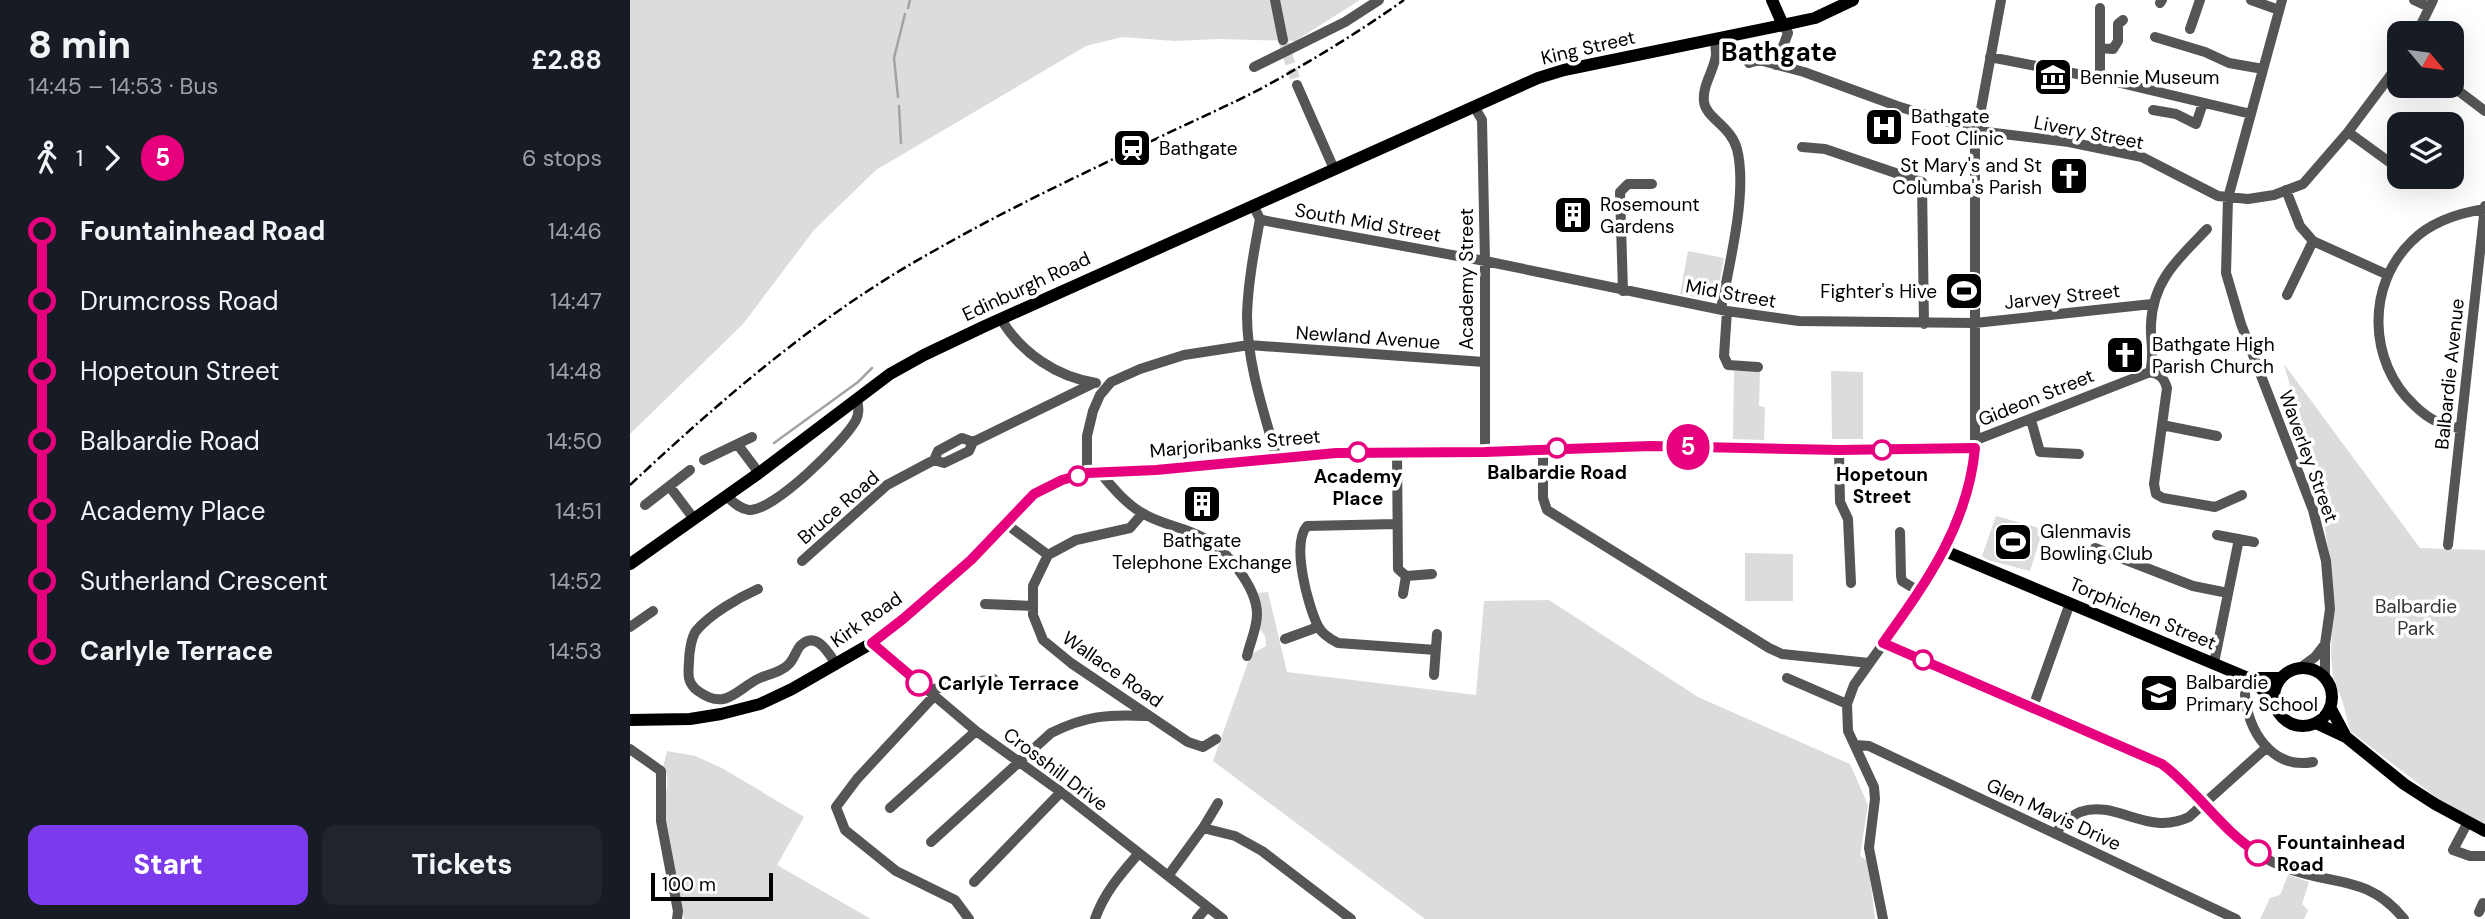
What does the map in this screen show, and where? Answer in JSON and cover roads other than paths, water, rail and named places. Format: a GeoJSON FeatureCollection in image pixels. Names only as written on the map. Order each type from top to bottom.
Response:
{"type":"FeatureCollection","features":[{"type":"Feature","properties":{"kind":"main road"},"geometry":{"type":"LineString","coordinates":[[1772,0],[1783,25]]}},
{"type":"Feature","properties":{"kind":"main road","name":"King Street"},"geometry":{"type":"LineString","coordinates":[[1475,108],[1529,82],[1564,71],[1815,18],[1853,0]]}},
{"type":"Feature","properties":{"kind":"main road","name":"Edinburgh Road"},"geometry":{"type":"LineString","coordinates":[[630,564],[890,374],[924,355],[1253,205],[1475,108]]}},
{"type":"Feature","properties":{"kind":"main road"},"geometry":{"type":"LineString","coordinates":[[1945,551],[1967,491],[1975,444]]}},
{"type":"Feature","properties":{"kind":"main road","name":"Marjoribanks Street"},"geometry":{"type":"LineString","coordinates":[[1087,473],[1101,474],[1336,453],[1397,451],[1485,452],[1651,446],[1839,450],[1975,444]]}},
{"type":"Feature","properties":{"kind":"main road","name":"Kirk Road"},"geometry":{"type":"LineString","coordinates":[[630,720],[690,719],[760,704],[836,664],[872,643],[903,619],[971,560],[1034,494],[1062,480],[1087,473]]}},
{"type":"Feature","properties":{"kind":"main road","name":"Torphichen Street"},"geometry":{"type":"LineString","coordinates":[[1945,551],[2248,678],[2274,699]]}},
{"type":"Feature","properties":{"kind":"main road"},"geometry":{"type":"LineString","coordinates":[[2300,668],[2325,676],[2331,691],[2330,707],[2325,716],[2316,723],[2300,726],[2281,716],[2274,699],[2281,678],[2300,668]]}},
{"type":"Feature","properties":{"kind":"main road","name":"Torphichen Street"},"geometry":{"type":"LineString","coordinates":[[2248,678],[2281,678]]}},
{"type":"Feature","properties":{"kind":"main road"},"geometry":{"type":"LineString","coordinates":[[2330,707],[2346,737]]}},
{"type":"Feature","properties":{"kind":"main road"},"geometry":{"type":"LineString","coordinates":[[2316,723],[2346,737],[2404,784],[2485,831]]}},
{"type":"Feature","properties":{"kind":"street"},"geometry":{"type":"LineString","coordinates":[[1275,0],[1283,40]]}},
{"type":"Feature","properties":{"kind":"street"},"geometry":{"type":"LineString","coordinates":[[1254,67],[1345,22],[1379,0]]}},
{"type":"Feature","properties":{"kind":"street"},"geometry":{"type":"LineString","coordinates":[[1975,444],[1975,164],[1978,131],[2001,0]]}},
{"type":"Feature","properties":{"kind":"street"},"geometry":{"type":"LineString","coordinates":[[2190,30],[2200,0]]}},
{"type":"Feature","properties":{"kind":"street"},"geometry":{"type":"LineString","coordinates":[[2251,0],[2280,5]]}},
{"type":"Feature","properties":{"kind":"street"},"geometry":{"type":"LineString","coordinates":[[2414,0],[2431,3],[2423,21]]}},
{"type":"Feature","properties":{"kind":"street","name":"Waverley Street"},"geometry":{"type":"LineString","coordinates":[[2280,5],[2228,198],[2227,273],[2242,324],[2313,510],[2326,561],[2330,608],[2325,644],[2325,676]]}},
{"type":"Feature","properties":{"kind":"street"},"geometry":{"type":"LineString","coordinates":[[2100,8],[2100,79]]}},
{"type":"Feature","properties":{"kind":"street"},"geometry":{"type":"LineString","coordinates":[[2100,48],[2113,49],[2118,41],[2118,24],[2123,20]]}},
{"type":"Feature","properties":{"kind":"street"},"geometry":{"type":"LineString","coordinates":[[1776,65],[1788,33],[1783,25]]}},
{"type":"Feature","properties":{"kind":"street"},"geometry":{"type":"LineString","coordinates":[[2155,37],[2205,52],[2229,63],[2263,69]]}},
{"type":"Feature","properties":{"kind":"street"},"geometry":{"type":"LineString","coordinates":[[1715,39],[1716,56],[1704,100],[1706,110],[1728,130],[1736,146],[1740,172],[1738,210],[1724,310],[1724,356],[1728,365],[1759,367]]}},
{"type":"Feature","properties":{"kind":"street"},"geometry":{"type":"LineString","coordinates":[[1990,57],[2250,114]]}},
{"type":"Feature","properties":{"kind":"street","name":"Livery Street"},"geometry":{"type":"LineString","coordinates":[[1749,63],[1759,60],[1804,72],[1896,107],[1978,131],[2106,149],[2141,157],[2218,196],[2228,198]]}},
{"type":"Feature","properties":{"kind":"street"},"geometry":{"type":"LineString","coordinates":[[2228,198],[2274,195],[2303,184],[2348,132],[2387,80]]}},
{"type":"Feature","properties":{"kind":"street"},"geometry":{"type":"LineString","coordinates":[[1297,85],[1334,169]]}},
{"type":"Feature","properties":{"kind":"street"},"geometry":{"type":"LineString","coordinates":[[2464,93],[2483,104]]}},
{"type":"Feature","properties":{"kind":"street"},"geometry":{"type":"LineString","coordinates":[[2153,110],[2175,114],[2196,124],[2203,103]]}},
{"type":"Feature","properties":{"kind":"street","name":"Academy Street"},"geometry":{"type":"LineString","coordinates":[[1475,108],[1482,120],[1485,452]]}},
{"type":"Feature","properties":{"kind":"street"},"geometry":{"type":"LineString","coordinates":[[2348,132],[2387,160]]}},
{"type":"Feature","properties":{"kind":"street"},"geometry":{"type":"LineString","coordinates":[[1802,147],[1825,149],[1922,182],[1924,324]]}},
{"type":"Feature","properties":{"kind":"street"},"geometry":{"type":"LineString","coordinates":[[1623,291],[1620,192],[1628,184],[1647,186]]}},
{"type":"Feature","properties":{"kind":"street"},"geometry":{"type":"LineString","coordinates":[[2286,190],[2300,226],[2313,241],[2388,275]]}},
{"type":"Feature","properties":{"kind":"street"},"geometry":{"type":"LineString","coordinates":[[1253,205],[1260,219],[1248,291],[1249,345],[1277,459]]}},
{"type":"Feature","properties":{"kind":"street"},"geometry":{"type":"LineString","coordinates":[[2461,428],[2434,421],[2404,396],[2387,366],[2379,343],[2378,320],[2388,275],[2412,240],[2440,221],[2462,212],[2485,208]]}},
{"type":"Feature","properties":{"kind":"street","name":"Balbardie Avenue"},"geometry":{"type":"LineString","coordinates":[[2448,545],[2485,208]]}},
{"type":"Feature","properties":{"kind":"street","name":"South Mid Street"},"geometry":{"type":"LineString","coordinates":[[1260,219],[1485,261]]}},
{"type":"Feature","properties":{"kind":"street"},"geometry":{"type":"LineString","coordinates":[[2207,229],[2179,258],[2159,285],[2152,304],[2150,336],[2154,358],[2150,372],[2165,380],[2167,388],[2154,484],[2156,494],[2163,498],[2215,507],[2242,495]]}},
{"type":"Feature","properties":{"kind":"street"},"geometry":{"type":"LineString","coordinates":[[2287,295],[2313,241]]}},
{"type":"Feature","properties":{"kind":"street","name":"Mid Street"},"geometry":{"type":"LineString","coordinates":[[1485,261],[1623,291],[1799,321],[1975,323]]}},
{"type":"Feature","properties":{"kind":"street","name":"Jarvey Street"},"geometry":{"type":"LineString","coordinates":[[1975,323],[2152,304]]}},
{"type":"Feature","properties":{"kind":"street"},"geometry":{"type":"LineString","coordinates":[[1001,319],[1023,347],[1059,371],[1094,383],[1111,382]]}},
{"type":"Feature","properties":{"kind":"street","name":"Newland Avenue"},"geometry":{"type":"LineString","coordinates":[[1111,382],[1140,369],[1184,355],[1249,345],[1484,362]]}},
{"type":"Feature","properties":{"kind":"street","name":"Gideon Street"},"geometry":{"type":"LineString","coordinates":[[1975,444],[2150,372]]}},
{"type":"Feature","properties":{"kind":"street"},"geometry":{"type":"LineString","coordinates":[[1087,473],[1087,436],[1093,411],[1100,395],[1111,382]]}},
{"type":"Feature","properties":{"kind":"street","name":"Bruce Road"},"geometry":{"type":"LineString","coordinates":[[802,561],[887,485],[934,460],[944,463],[969,451],[973,442],[1094,383]]}},
{"type":"Feature","properties":{"kind":"street"},"geometry":{"type":"LineString","coordinates":[[726,496],[740,507],[750,510],[763,508],[776,500],[818,463],[855,421],[859,410],[857,399]]}},
{"type":"Feature","properties":{"kind":"street"},"geometry":{"type":"LineString","coordinates":[[2031,420],[2040,452],[2079,454]]}},
{"type":"Feature","properties":{"kind":"street"},"geometry":{"type":"LineString","coordinates":[[2162,425],[2217,436]]}},
{"type":"Feature","properties":{"kind":"street"},"geometry":{"type":"LineString","coordinates":[[704,460],[752,438]]}},
{"type":"Feature","properties":{"kind":"street"},"geometry":{"type":"LineString","coordinates":[[738,445],[758,473]]}},
{"type":"Feature","properties":{"kind":"street"},"geometry":{"type":"LineString","coordinates":[[1543,449],[1543,498],[1547,510],[1769,648],[1782,654],[1869,663]]}},
{"type":"Feature","properties":{"kind":"street"},"geometry":{"type":"LineString","coordinates":[[1839,450],[1840,502],[1848,519],[1852,583]]}},
{"type":"Feature","properties":{"kind":"street"},"geometry":{"type":"LineString","coordinates":[[1397,451],[1398,569],[1406,576],[1432,574]]}},
{"type":"Feature","properties":{"kind":"street"},"geometry":{"type":"LineString","coordinates":[[645,505],[690,470]]}},
{"type":"Feature","properties":{"kind":"street"},"geometry":{"type":"LineString","coordinates":[[1101,474],[1113,489],[1142,514],[1203,537],[1217,547],[1251,586],[1257,613],[1247,656]]}},
{"type":"Feature","properties":{"kind":"street"},"geometry":{"type":"LineString","coordinates":[[670,487],[694,519]]}},
{"type":"Feature","properties":{"kind":"street"},"geometry":{"type":"LineString","coordinates":[[1005,523],[1048,555],[1076,540],[1130,528],[1142,514]]}},
{"type":"Feature","properties":{"kind":"street"},"geometry":{"type":"LineString","coordinates":[[1396,524],[1312,525],[1304,530],[1302,576],[1318,627],[1338,643],[1436,650]]}},
{"type":"Feature","properties":{"kind":"street"},"geometry":{"type":"LineString","coordinates":[[1900,532],[1902,581],[1920,592]]}},
{"type":"Feature","properties":{"kind":"street"},"geometry":{"type":"LineString","coordinates":[[2217,535],[2254,542]]}},
{"type":"Feature","properties":{"kind":"street"},"geometry":{"type":"LineString","coordinates":[[2214,663],[2239,539]]}},
{"type":"Feature","properties":{"kind":"street"},"geometry":{"type":"LineString","coordinates":[[2095,548],[2193,586],[2228,593]]}},
{"type":"Feature","properties":{"kind":"street"},"geometry":{"type":"LineString","coordinates":[[1883,919],[1870,848],[1874,787],[1849,731],[1847,704],[1854,685],[1920,592],[1945,551]]}},
{"type":"Feature","properties":{"kind":"street","name":"Wallace Road"},"geometry":{"type":"LineString","coordinates":[[1048,555],[1033,586],[1033,615],[1043,640],[1146,716],[1188,742],[1203,747],[1216,739]]}},
{"type":"Feature","properties":{"kind":"street"},"geometry":{"type":"LineString","coordinates":[[1403,594],[1406,576]]}},
{"type":"Feature","properties":{"kind":"street"},"geometry":{"type":"LineString","coordinates":[[758,589],[734,600],[695,633],[688,677],[692,686],[713,698],[727,698],[790,664],[801,645],[812,640],[826,647],[836,664]]}},
{"type":"Feature","properties":{"kind":"street"},"geometry":{"type":"LineString","coordinates":[[2033,707],[2070,603]]}},
{"type":"Feature","properties":{"kind":"street"},"geometry":{"type":"LineString","coordinates":[[985,604],[1033,606]]}},
{"type":"Feature","properties":{"kind":"street"},"geometry":{"type":"LineString","coordinates":[[630,627],[653,611]]}},
{"type":"Feature","properties":{"kind":"street"},"geometry":{"type":"LineString","coordinates":[[1285,639],[1318,627]]}},
{"type":"Feature","properties":{"kind":"street"},"geometry":{"type":"LineString","coordinates":[[1434,675],[1437,634]]}},
{"type":"Feature","properties":{"kind":"street","name":"Crosshill Drive"},"geometry":{"type":"LineString","coordinates":[[872,643],[976,731],[1061,792],[1223,919]]}},
{"type":"Feature","properties":{"kind":"street"},"geometry":{"type":"LineString","coordinates":[[1883,643],[2162,764],[2182,779],[2241,843],[2278,865],[2321,879],[2361,886],[2380,895],[2404,919]]}},
{"type":"Feature","properties":{"kind":"street"},"geometry":{"type":"LineString","coordinates":[[2300,668],[2315,657],[2325,644]]}},
{"type":"Feature","properties":{"kind":"street"},"geometry":{"type":"LineString","coordinates":[[1787,678],[1847,704]]}},
{"type":"Feature","properties":{"kind":"street"},"geometry":{"type":"LineString","coordinates":[[969,919],[955,900],[896,871],[845,830],[836,807],[930,693],[994,679]]}},
{"type":"Feature","properties":{"kind":"street"},"geometry":{"type":"LineString","coordinates":[[2245,694],[2249,719],[2266,748],[2299,765],[2313,762]]}},
{"type":"Feature","properties":{"kind":"street"},"geometry":{"type":"LineString","coordinates":[[931,842],[1051,733],[1074,722],[1108,714],[1146,716]]}},
{"type":"Feature","properties":{"kind":"street"},"geometry":{"type":"LineString","coordinates":[[890,808],[976,731]]}},
{"type":"Feature","properties":{"kind":"street","name":"Glen Mavis Drive"},"geometry":{"type":"LineString","coordinates":[[1856,745],[1869,746],[2236,919]]}},
{"type":"Feature","properties":{"kind":"street"},"geometry":{"type":"LineString","coordinates":[[2055,833],[2072,816],[2090,810],[2108,810],[2141,821],[2177,823],[2189,817],[2266,748]]}},
{"type":"Feature","properties":{"kind":"street"},"geometry":{"type":"LineString","coordinates":[[630,749],[661,771],[661,821],[678,911],[677,919]]}},
{"type":"Feature","properties":{"kind":"street"},"geometry":{"type":"LineString","coordinates":[[974,882],[1061,792]]}},
{"type":"Feature","properties":{"kind":"street"},"geometry":{"type":"LineString","coordinates":[[1168,876],[1218,803]]}},
{"type":"Feature","properties":{"kind":"street"},"geometry":{"type":"LineString","coordinates":[[2468,822],[2453,850],[2470,856],[2485,856]]}},
{"type":"Feature","properties":{"kind":"street"},"geometry":{"type":"LineString","coordinates":[[1203,828],[1236,836],[1262,851],[1351,919]]}},
{"type":"Feature","properties":{"kind":"street"},"geometry":{"type":"LineString","coordinates":[[1095,919],[1112,884],[1138,854]]}},
{"type":"Feature","properties":{"kind":"street"},"geometry":{"type":"LineString","coordinates":[[1197,919],[1207,907]]}},
{"type":"Feature","properties":{"kind":"waterway"},"geometry":{"type":"LineString","coordinates":[[908,8],[910,0]]}},
{"type":"Feature","properties":{"kind":"waterway"},"geometry":{"type":"LineString","coordinates":[[898,97],[894,58],[905,14]]}},
{"type":"Feature","properties":{"kind":"waterway"},"geometry":{"type":"LineString","coordinates":[[899,106],[901,143]]}},
{"type":"Feature","properties":{"kind":"waterway"},"geometry":{"type":"LineString","coordinates":[[774,443],[858,382],[872,368]]}},
{"type":"Feature","properties":{"kind":"tunnel"},"geometry":{"type":"LineString","coordinates":[[1283,40],[1297,85]]}},
{"type":"Feature","properties":{"kind":"railway"},"geometry":{"type":"LineString","coordinates":[[630,485],[774,359],[891,276],[1018,206],[1264,87],[1336,45],[1404,0]]}},
{"type":"Feature","properties":{"kind":"place","name":"Bennie Museum"},"geometry":{"type":"Point","coordinates":[2053,77]}},
{"type":"Feature","properties":{"kind":"place","name":"Bathgate Foot Clinic"},"geometry":{"type":"Point","coordinates":[1884,127]}},
{"type":"Feature","properties":{"kind":"place","name":"Bathgate"},"geometry":{"type":"Point","coordinates":[1132,148]}},
{"type":"Feature","properties":{"kind":"place","name":"St Mary's and St Columba's Parish"},"geometry":{"type":"Point","coordinates":[2069,176]}},
{"type":"Feature","properties":{"kind":"place","name":"Rosemount Gardens"},"geometry":{"type":"Point","coordinates":[1573,215]}},
{"type":"Feature","properties":{"kind":"place","name":"Fighter's Hive"},"geometry":{"type":"Point","coordinates":[1964,291]}},
{"type":"Feature","properties":{"kind":"place","name":"Bathgate High Parish Church"},"geometry":{"type":"Point","coordinates":[2125,355]}},
{"type":"Feature","properties":{"kind":"place","name":"Balbardie Road"},"geometry":{"type":"Point","coordinates":[1557,448]}},
{"type":"Feature","properties":{"kind":"place","name":"Hopetoun Street"},"geometry":{"type":"Point","coordinates":[1882,450]}},
{"type":"Feature","properties":{"kind":"place","name":"Academy Place"},"geometry":{"type":"Point","coordinates":[1358,452]}},
{"type":"Feature","properties":{"kind":"place","name":"Bathgate Telephone Exchange"},"geometry":{"type":"Point","coordinates":[1202,504]}},
{"type":"Feature","properties":{"kind":"place","name":"Glenmavis Bowling Club"},"geometry":{"type":"Point","coordinates":[2013,542]}},
{"type":"Feature","properties":{"kind":"place","name":"Carlyle Terrace"},"geometry":{"type":"Point","coordinates":[919,683]}},
{"type":"Feature","properties":{"kind":"place","name":"Balbardie Primary School"},"geometry":{"type":"Point","coordinates":[2159,693]}},
{"type":"Feature","properties":{"kind":"place","name":"Fountainhead Road"},"geometry":{"type":"Point","coordinates":[2258,853]}},
{"type":"Feature","properties":{"kind":"district","name":"Bathgate"},"geometry":{"type":"Point","coordinates":[1779,52]}},
{"type":"Feature","properties":{"kind":"park label","name":"Balbardie Park"},"geometry":{"type":"Point","coordinates":[2416,617]}}]}
